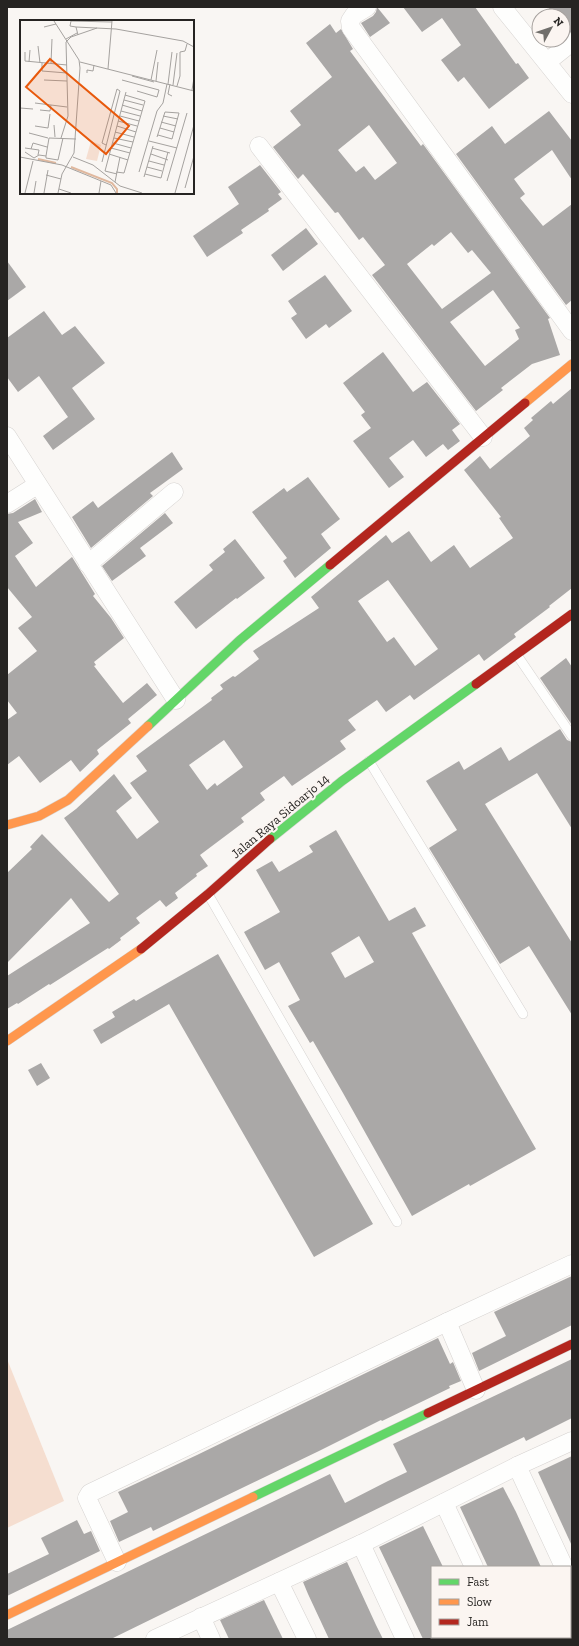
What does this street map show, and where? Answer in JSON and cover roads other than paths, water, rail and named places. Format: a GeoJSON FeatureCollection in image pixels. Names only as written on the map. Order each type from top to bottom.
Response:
{"type":"FeatureCollection","features":[{"type":"Feature","properties":{"kind":"street"},"geometry":{"type":"LineString","coordinates":[[366,7],[354,15],[350,21],[351,28],[572,331]]}},
{"type":"Feature","properties":{"kind":"street"},"geometry":{"type":"LineString","coordinates":[[502,7],[572,94]]}},
{"type":"Feature","properties":{"kind":"street"},"geometry":{"type":"LineString","coordinates":[[547,62],[572,42]]}},
{"type":"Feature","properties":{"kind":"street"},"geometry":{"type":"LineString","coordinates":[[259,146],[483,437]]}},
{"type":"Feature","properties":{"kind":"street"},"geometry":{"type":"LineString","coordinates":[[7,825],[35,819],[52,811],[68,800],[240,640],[572,364]]}},
{"type":"Feature","properties":{"kind":"street"},"geometry":{"type":"LineString","coordinates":[[7,436],[176,700]]}},
{"type":"Feature","properties":{"kind":"street"},"geometry":{"type":"LineString","coordinates":[[7,504],[37,485]]}},
{"type":"Feature","properties":{"kind":"street"},"geometry":{"type":"LineString","coordinates":[[88,564],[174,492]]}},
{"type":"Feature","properties":{"kind":"street","name":"Jalan Raya Sidoarjo 14"},"geometry":{"type":"LineString","coordinates":[[7,1041],[149,942],[208,894],[274,835],[369,761],[572,614]]}},
{"type":"Feature","properties":{"kind":"street"},"geometry":{"type":"LineString","coordinates":[[117,1562],[87,1498],[90,1494],[447,1322],[572,1264]]}},
{"type":"Feature","properties":{"kind":"street"},"geometry":{"type":"LineString","coordinates":[[447,1322],[476,1390]]}},
{"type":"Feature","properties":{"kind":"street"},"geometry":{"type":"LineString","coordinates":[[7,1615],[572,1344]]}},
{"type":"Feature","properties":{"kind":"street"},"geometry":{"type":"LineString","coordinates":[[155,1639],[361,1544],[516,1466],[572,1441]]}},
{"type":"Feature","properties":{"kind":"street"},"geometry":{"type":"LineString","coordinates":[[516,1466],[564,1566]]}},
{"type":"Feature","properties":{"kind":"street"},"geometry":{"type":"LineString","coordinates":[[444,1503],[474,1566]]}},
{"type":"Feature","properties":{"kind":"street"},"geometry":{"type":"LineString","coordinates":[[361,1544],[405,1639]]}},
{"type":"Feature","properties":{"kind":"street"},"geometry":{"type":"LineString","coordinates":[[279,1582],[307,1639]]}},
{"type":"Feature","properties":{"kind":"street"},"geometry":{"type":"LineString","coordinates":[[201,1617],[211,1639]]}},
{"type":"Feature","properties":{"kind":"lane"},"geometry":{"type":"LineString","coordinates":[[517,655],[572,736]]}},
{"type":"Feature","properties":{"kind":"lane"},"geometry":{"type":"LineString","coordinates":[[369,761],[522,1014]]}},
{"type":"Feature","properties":{"kind":"lane"},"geometry":{"type":"LineString","coordinates":[[208,894],[397,1222]]}}]}
